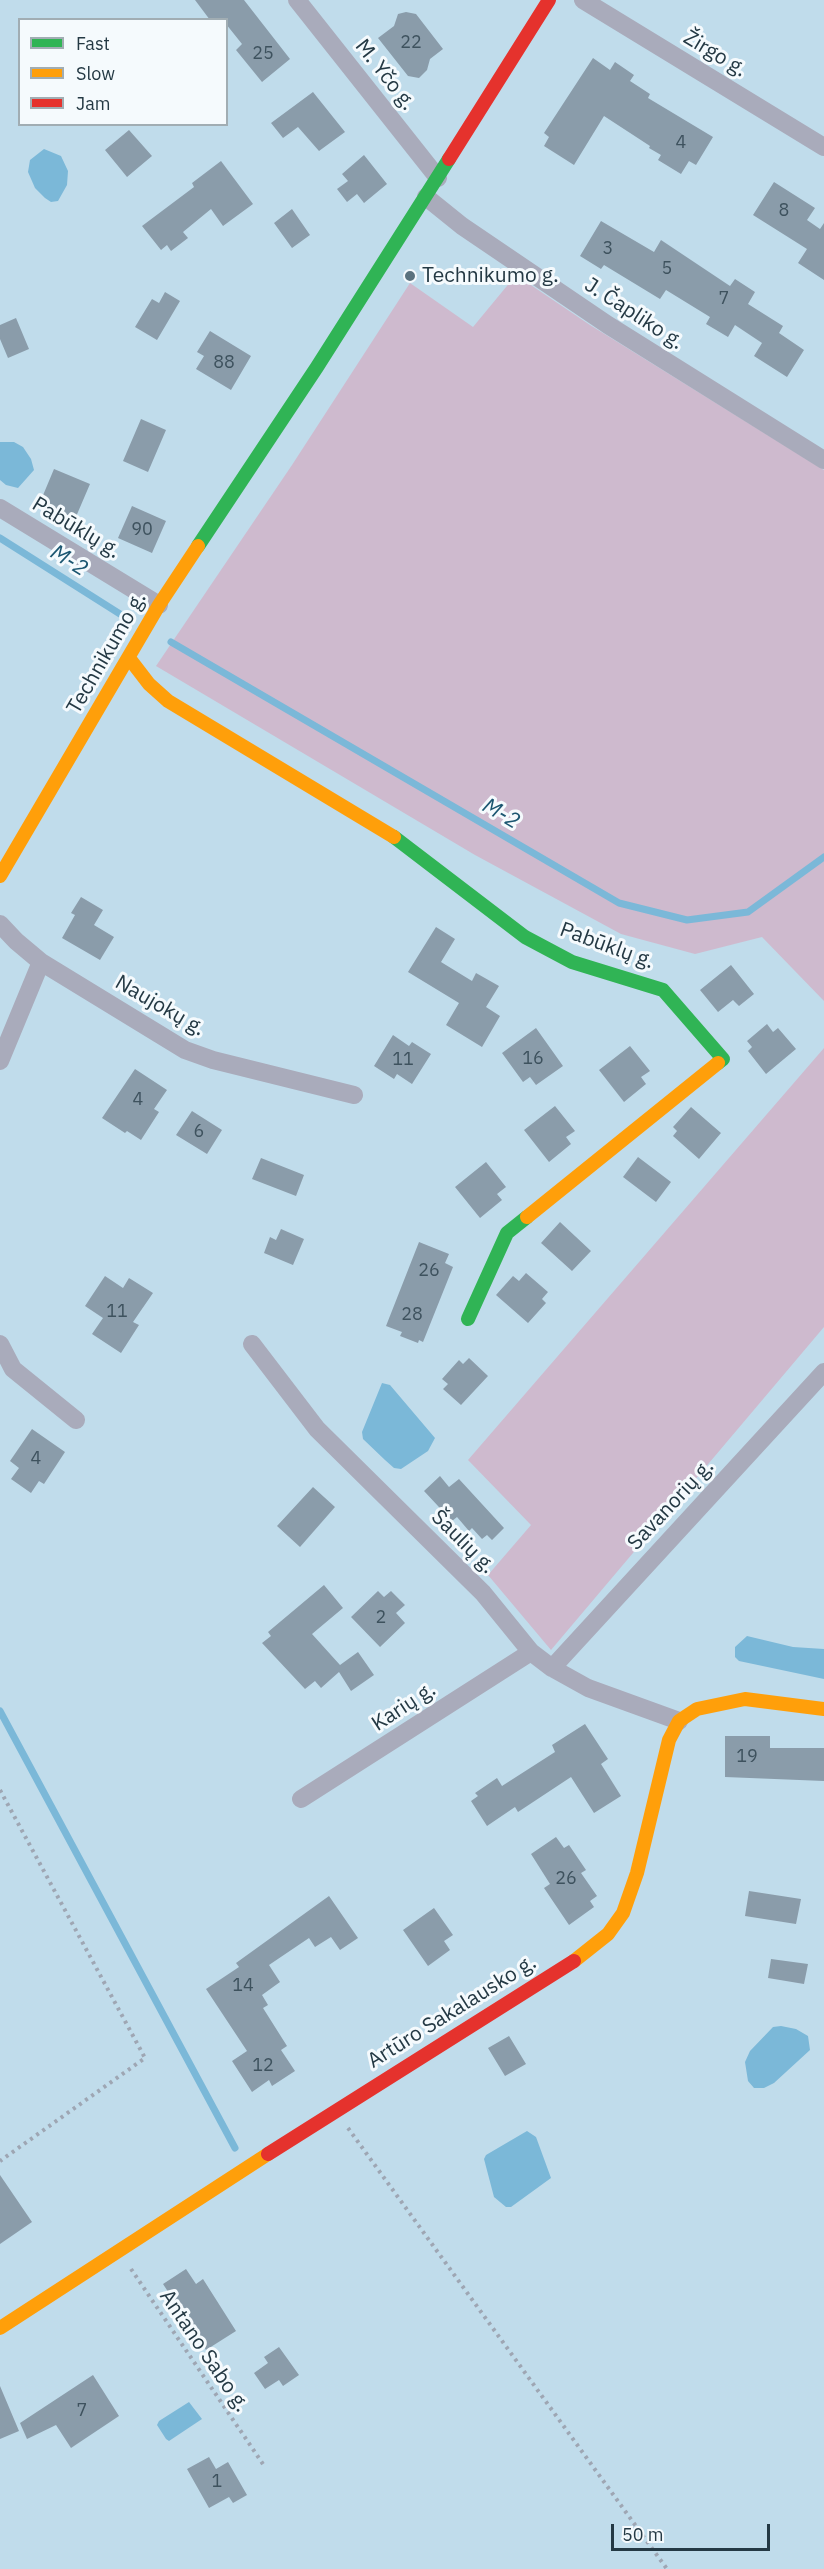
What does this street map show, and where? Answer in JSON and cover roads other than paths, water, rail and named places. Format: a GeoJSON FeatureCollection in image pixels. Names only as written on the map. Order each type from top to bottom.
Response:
{"type":"FeatureCollection","features":[{"type":"Feature","properties":{"kind":"street","name":"M. Yčo g."},"geometry":{"type":"LineString","coordinates":[[297,0],[438,178]]}},
{"type":"Feature","properties":{"kind":"street","name":"Technikumo g."},"geometry":{"type":"LineString","coordinates":[[0,876],[159,605],[426,197],[549,0]]}},
{"type":"Feature","properties":{"kind":"street","name":"Žirgo g."},"geometry":{"type":"LineString","coordinates":[[583,0],[824,147]]}},
{"type":"Feature","properties":{"kind":"street","name":"J. Čapliko g."},"geometry":{"type":"LineString","coordinates":[[426,197],[472,233],[608,325],[824,460]]}},
{"type":"Feature","properties":{"kind":"street","name":"Pabūklų g."},"geometry":{"type":"LineString","coordinates":[[0,508],[159,605]]}},
{"type":"Feature","properties":{"kind":"street","name":"Pabūklų g."},"geometry":{"type":"LineString","coordinates":[[129,658],[149,684],[168,701],[380,827],[455,881],[525,937],[572,962],[663,990],[723,1059],[507,1233],[468,1319]]}},
{"type":"Feature","properties":{"kind":"street","name":"Naujokų g."},"geometry":{"type":"LineString","coordinates":[[0,924],[15,941],[41,962],[186,1050],[213,1060],[354,1095]]}},
{"type":"Feature","properties":{"kind":"street"},"geometry":{"type":"LineString","coordinates":[[0,1061],[41,962]]}},
{"type":"Feature","properties":{"kind":"street"},"geometry":{"type":"LineString","coordinates":[[0,1344],[13,1369],[76,1420]]}},
{"type":"Feature","properties":{"kind":"street","name":"Šaulių g."},"geometry":{"type":"LineString","coordinates":[[252,1344],[317,1429],[483,1593],[531,1652],[552,1668],[588,1688],[679,1722]]}},
{"type":"Feature","properties":{"kind":"street","name":"Savanorių g."},"geometry":{"type":"LineString","coordinates":[[552,1668],[824,1372]]}},
{"type":"Feature","properties":{"kind":"street","name":"Karių g."},"geometry":{"type":"LineString","coordinates":[[301,1799],[531,1652]]}},
{"type":"Feature","properties":{"kind":"street"},"geometry":{"type":"LineString","coordinates":[[679,1722],[697,1709],[745,1700],[824,1709]]}},
{"type":"Feature","properties":{"kind":"street","name":"Artūro Sakalausko g."},"geometry":{"type":"LineString","coordinates":[[0,2328],[336,2110],[583,1955],[608,1934],[623,1913],[630,1893],[669,1740],[679,1722]]}},
{"type":"Feature","properties":{"kind":"water"},"geometry":{"type":"Polygon","coordinates":[[[44,149],[61,156],[68,171],[67,185],[58,201],[51,202],[45,198],[35,188],[28,172],[30,160],[44,149]]]}},
{"type":"Feature","properties":{"kind":"water"},"geometry":{"type":"Polygon","coordinates":[[[0,442],[14,442],[23,447],[31,459],[34,470],[18,488],[6,485],[0,480],[0,442]]]}},
{"type":"Feature","properties":{"kind":"water"},"geometry":{"type":"Polygon","coordinates":[[[382,1383],[390,1385],[435,1438],[428,1451],[401,1469],[394,1468],[363,1439],[362,1432],[382,1383]]]}},
{"type":"Feature","properties":{"kind":"water"},"geometry":{"type":"Polygon","coordinates":[[[747,1636],[793,1647],[824,1649],[824,1679],[739,1661],[735,1657],[735,1647],[747,1636]]]}},
{"type":"Feature","properties":{"kind":"water"},"geometry":{"type":"Polygon","coordinates":[[[773,2027],[796,2029],[808,2036],[810,2050],[774,2083],[764,2088],[754,2088],[748,2081],[745,2062],[750,2051],[773,2027]]]}},
{"type":"Feature","properties":{"kind":"water"},"geometry":{"type":"Polygon","coordinates":[[[527,2131],[536,2137],[551,2178],[511,2207],[506,2207],[494,2197],[484,2159],[486,2155],[527,2131]]]}},
{"type":"Feature","properties":{"kind":"water"},"geometry":{"type":"Polygon","coordinates":[[[189,2402],[202,2419],[169,2441],[157,2425],[159,2421],[189,2402]]]}},
{"type":"Feature","properties":{"kind":"waterway","name":"M-2"},"geometry":{"type":"LineString","coordinates":[[0,538],[120,614]]}},
{"type":"Feature","properties":{"kind":"waterway","name":"M-2"},"geometry":{"type":"LineString","coordinates":[[171,642],[619,903],[687,920],[748,912],[824,857]]}},
{"type":"Feature","properties":{"kind":"waterway"},"geometry":{"type":"LineString","coordinates":[[0,1711],[235,2148]]}},
{"type":"Feature","properties":{"kind":"place","name":"Technikumo g."},"geometry":{"type":"Point","coordinates":[410,276]}}]}
